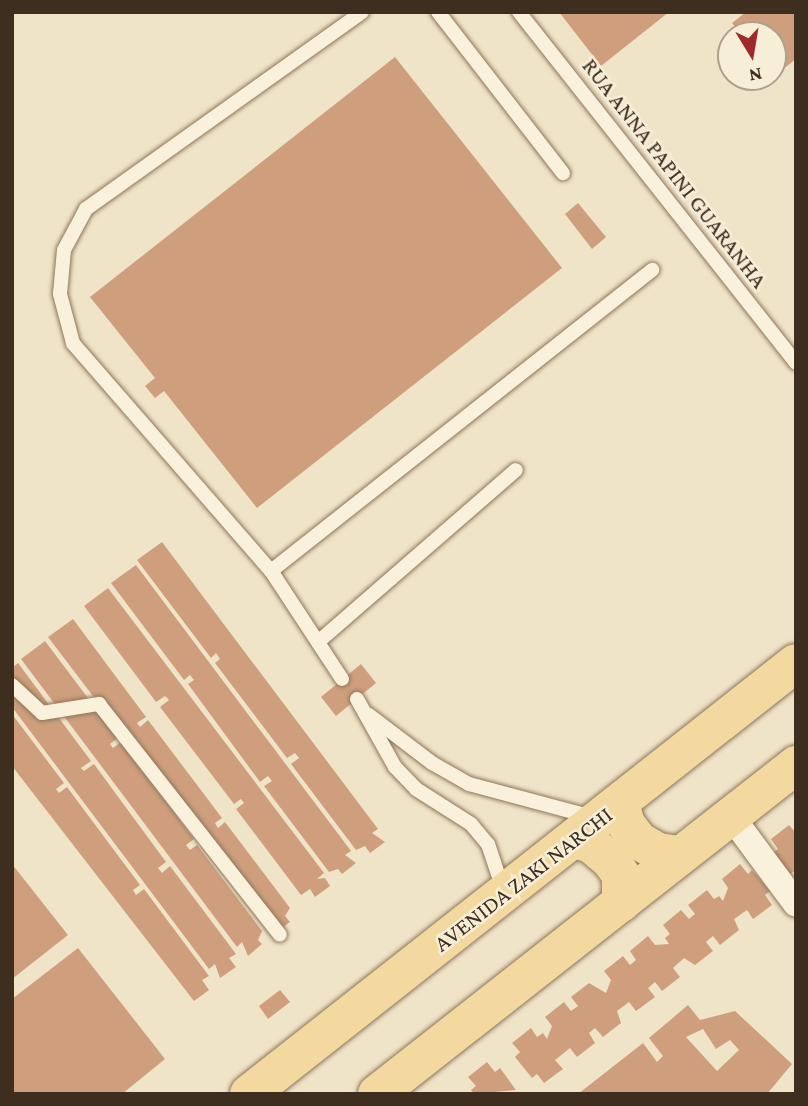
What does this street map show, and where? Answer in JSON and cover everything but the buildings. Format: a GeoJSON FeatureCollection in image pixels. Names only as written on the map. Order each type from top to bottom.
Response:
{"type":"FeatureCollection","features":[{"type":"Feature","properties":{"kind":"main road","name":"AVENIDA ZAKI NARCHI"},"geometry":{"type":"LineString","coordinates":[[249,1094],[796,663]]}},
{"type":"Feature","properties":{"kind":"main road"},"geometry":{"type":"LineString","coordinates":[[377,1094],[796,765]]}},
{"type":"Feature","properties":{"kind":"main road"},"geometry":{"type":"LineString","coordinates":[[621,903],[621,875],[611,860],[591,844],[598,820],[626,824],[639,841],[659,852],[680,855]]}},
{"type":"Feature","properties":{"kind":"street"},"geometry":{"type":"LineString","coordinates":[[731,816],[796,904]]}},
{"type":"Feature","properties":{"kind":"lane"},"geometry":{"type":"LineString","coordinates":[[342,679],[271,571],[73,343],[60,294],[64,250],[86,209],[362,12]]}},
{"type":"Feature","properties":{"kind":"lane"},"geometry":{"type":"LineString","coordinates":[[438,12],[563,173]]}},
{"type":"Feature","properties":{"kind":"lane","name":"RUA ANNA PAPINI GUARANHA"},"geometry":{"type":"LineString","coordinates":[[519,12],[796,363]]}},
{"type":"Feature","properties":{"kind":"lane"},"geometry":{"type":"LineString","coordinates":[[271,571],[652,270]]}},
{"type":"Feature","properties":{"kind":"lane"},"geometry":{"type":"LineString","coordinates":[[318,642],[516,470]]}},
{"type":"Feature","properties":{"kind":"lane"},"geometry":{"type":"LineString","coordinates":[[12,685],[42,713],[99,704],[280,935]]}},
{"type":"Feature","properties":{"kind":"lane"},"geometry":{"type":"LineString","coordinates":[[357,699],[369,715],[395,768],[416,789],[471,824],[488,844],[504,894]]}},
{"type":"Feature","properties":{"kind":"lane"},"geometry":{"type":"LineString","coordinates":[[369,715],[432,763],[469,784],[510,799],[598,820]]}}]}
